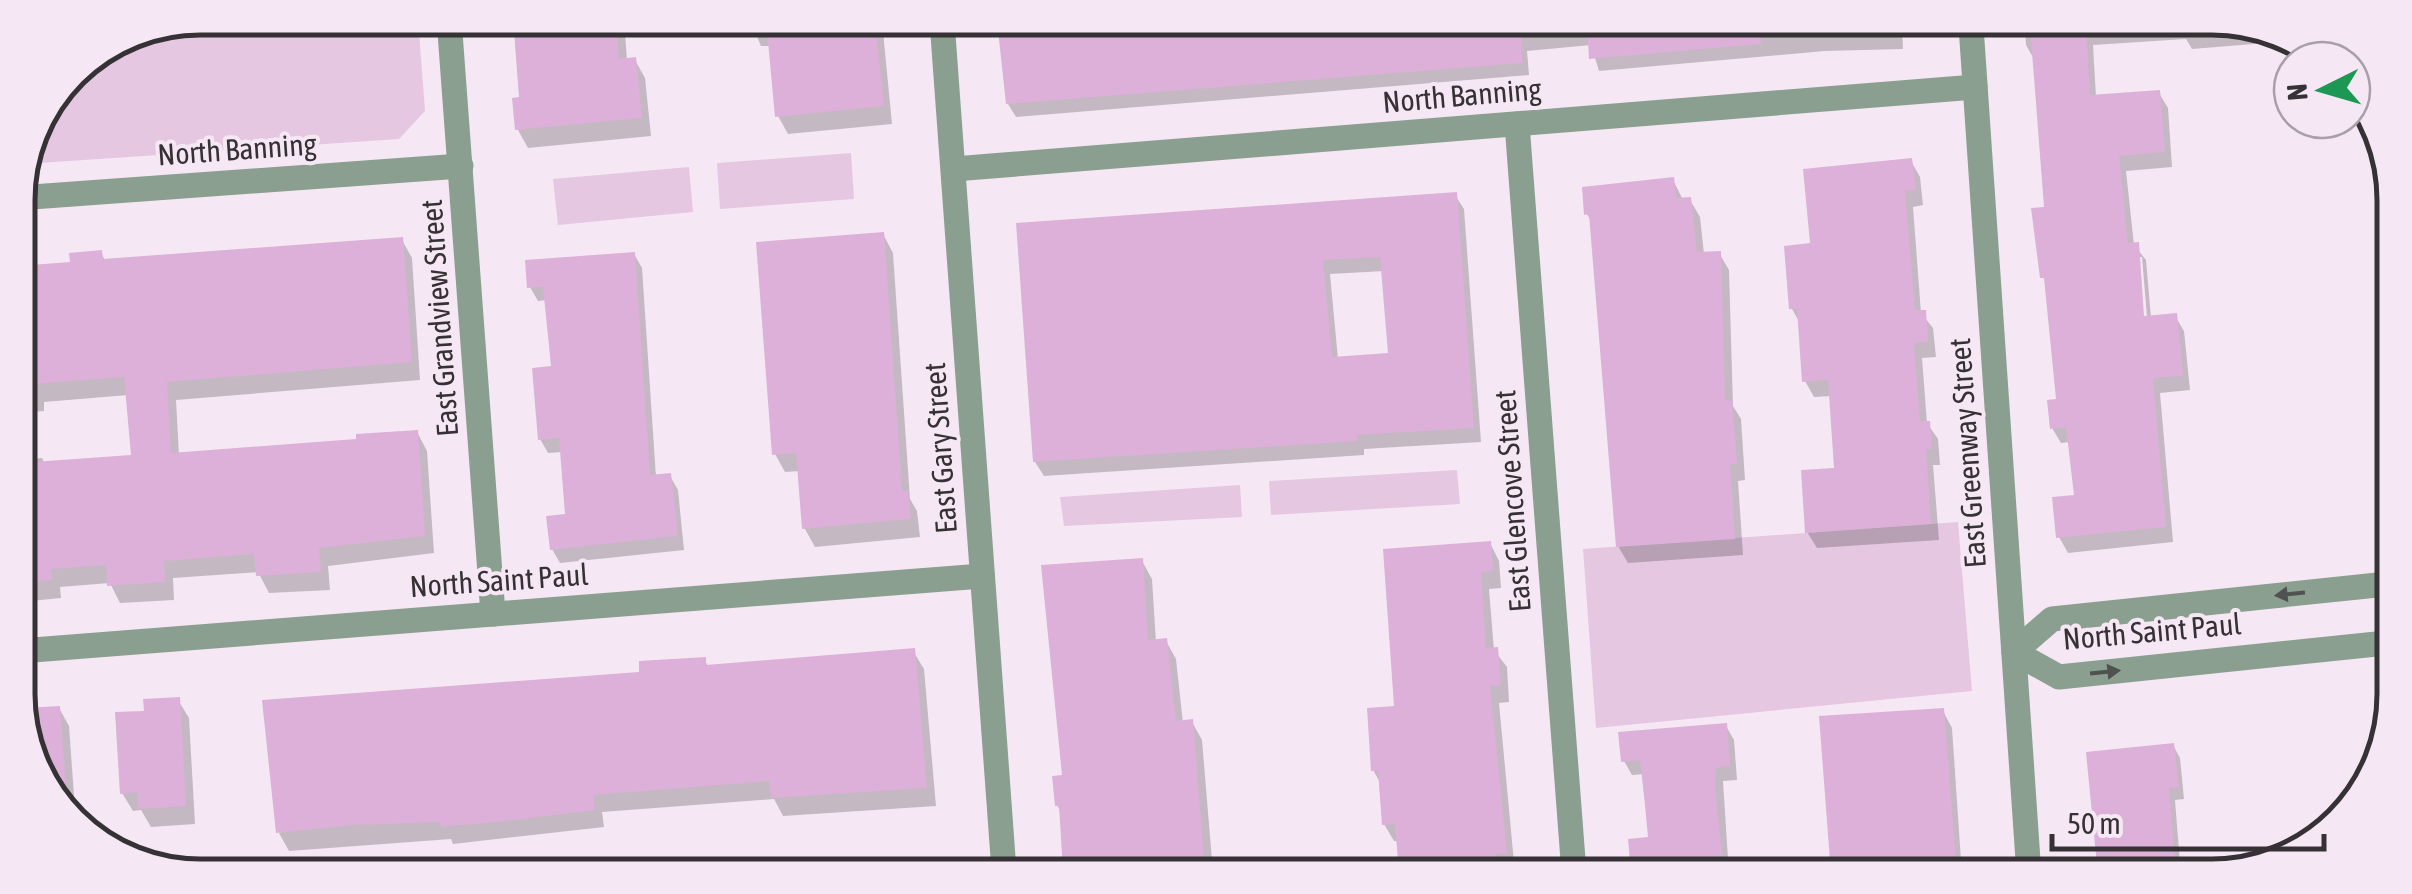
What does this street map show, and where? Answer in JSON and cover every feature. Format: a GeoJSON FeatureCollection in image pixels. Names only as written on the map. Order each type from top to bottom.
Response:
{"type":"FeatureCollection","features":[{"type":"Feature","properties":{"kind":"street","name":"East Grandview Street"},"geometry":{"type":"LineString","coordinates":[[450,35],[493,614]]}},
{"type":"Feature","properties":{"kind":"street","name":"East Gary Street"},"geometry":{"type":"LineString","coordinates":[[943,35],[1003,859]]}},
{"type":"Feature","properties":{"kind":"street","name":"East Greenway Street"},"geometry":{"type":"LineString","coordinates":[[1972,35],[2028,859]]}},
{"type":"Feature","properties":{"kind":"street","name":"North Banning"},"geometry":{"type":"LineString","coordinates":[[954,169],[1976,87]]}},
{"type":"Feature","properties":{"kind":"street","name":"East Glencove Street"},"geometry":{"type":"LineString","coordinates":[[1517,124],[1573,859]]}},
{"type":"Feature","properties":{"kind":"street","name":"North Banning"},"geometry":{"type":"LineString","coordinates":[[35,197],[461,166]]}},
{"type":"Feature","properties":{"kind":"street","name":"North Saint Paul"},"geometry":{"type":"LineString","coordinates":[[35,649],[982,576]]}},
{"type":"Feature","properties":{"kind":"street","name":"North Saint Paul"},"geometry":{"type":"LineString","coordinates":[[2377,585],[2052,619],[2014,652],[2059,677],[2377,643]]}},
{"type":"Feature","properties":{"kind":"shaded area"},"geometry":{"type":"Polygon","coordinates":[[[200,35],[419,35],[425,111],[399,139],[40,163],[63,108],[83,83],[108,63],[168,38],[200,35]]]}},
{"type":"Feature","properties":{"kind":"shaded area"},"geometry":{"type":"Polygon","coordinates":[[[851,153],[854,199],[720,209],[717,163],[851,153]]]}},
{"type":"Feature","properties":{"kind":"shaded area"},"geometry":{"type":"Polygon","coordinates":[[[689,167],[693,212],[558,225],[553,179],[689,167]]]}},
{"type":"Feature","properties":{"kind":"shaded area"},"geometry":{"type":"Polygon","coordinates":[[[1457,470],[1460,504],[1271,515],[1269,481],[1457,470]]]}},
{"type":"Feature","properties":{"kind":"shaded area"},"geometry":{"type":"Polygon","coordinates":[[[1240,485],[1242,517],[1064,526],[1060,497],[1240,485]]]}},
{"type":"Feature","properties":{"kind":"shaded area"},"geometry":{"type":"Polygon","coordinates":[[[1958,522],[1972,691],[1596,728],[1583,549],[1958,522]]]}},
{"type":"Feature","properties":{"kind":"building"},"geometry":{"type":"Polygon","coordinates":[[[514,35],[617,35],[619,59],[636,57],[642,118],[515,130],[512,98],[519,97],[514,35]]]}},
{"type":"Feature","properties":{"kind":"building"},"geometry":{"type":"Polygon","coordinates":[[[767,35],[876,35],[884,106],[775,117],[767,35]]]}},
{"type":"Feature","properties":{"kind":"building"},"geometry":{"type":"Polygon","coordinates":[[[999,35],[1521,35],[1523,63],[1006,104],[999,35]]]}},
{"type":"Feature","properties":{"kind":"building"},"geometry":{"type":"Polygon","coordinates":[[[1588,35],[1761,35],[1761,44],[1589,59],[1588,35]]]}},
{"type":"Feature","properties":{"kind":"building"},"geometry":{"type":"Polygon","coordinates":[[[2031,35],[2087,35],[2090,95],[2160,90],[2165,152],[2119,156],[2128,243],[2139,242],[2144,316],[2177,313],[2183,376],[2153,378],[2166,527],[2056,538],[2052,497],[2074,495],[2066,427],[2050,429],[2047,400],[2056,399],[2044,278],[2040,278],[2031,208],[2044,207],[2031,35]]]}},
{"type":"Feature","properties":{"kind":"building"},"geometry":{"type":"Polygon","coordinates":[[[1912,158],[1916,190],[1905,191],[1915,310],[1926,310],[1928,342],[1914,343],[1920,421],[1930,421],[1932,449],[1926,449],[1931,524],[1805,533],[1801,470],[1834,468],[1828,380],[1802,382],[1797,309],[1789,309],[1784,246],[1810,243],[1803,169],[1912,158]]]}},
{"type":"Feature","properties":{"kind":"building"},"geometry":{"type":"Polygon","coordinates":[[[1674,177],[1676,198],[1691,197],[1697,252],[1721,251],[1725,400],[1732,400],[1737,464],[1730,464],[1735,539],[1616,547],[1589,214],[1584,215],[1582,187],[1674,177]]]}},
{"type":"Feature","properties":{"kind":"building"},"geometry":{"type":"Polygon","coordinates":[[[1457,192],[1474,428],[1357,435],[1357,441],[1033,462],[1016,223],[1457,192]],[[1380,257],[1323,260],[1332,357],[1388,353],[1380,257]]]}},
{"type":"Feature","properties":{"kind":"building"},"geometry":{"type":"Polygon","coordinates":[[[884,232],[902,491],[908,490],[911,519],[802,529],[796,453],[772,455],[756,242],[884,232]]]}},
{"type":"Feature","properties":{"kind":"building"},"geometry":{"type":"Polygon","coordinates":[[[403,237],[412,362],[167,382],[171,453],[356,439],[356,434],[418,430],[425,536],[319,548],[321,572],[256,576],[254,554],[164,561],[165,582],[107,586],[106,565],[51,569],[52,580],[35,582],[35,462],[131,455],[124,377],[35,384],[35,265],[70,262],[69,253],[102,250],[103,259],[403,237]]]}},
{"type":"Feature","properties":{"kind":"building"},"geometry":{"type":"Polygon","coordinates":[[[635,252],[650,475],[671,473],[678,536],[550,550],[546,516],[565,514],[559,438],[538,440],[532,368],[551,366],[543,287],[527,288],[525,260],[635,252]]]}},
{"type":"Feature","properties":{"kind":"building"},"geometry":{"type":"Polygon","coordinates":[[[1491,541],[1493,571],[1481,572],[1486,648],[1498,647],[1501,685],[1490,686],[1507,853],[1495,854],[1496,859],[1398,859],[1395,824],[1382,825],[1378,771],[1371,771],[1367,708],[1394,706],[1383,549],[1491,541]]]}},
{"type":"Feature","properties":{"kind":"building"},"geometry":{"type":"Polygon","coordinates":[[[1143,558],[1148,640],[1167,638],[1176,721],[1193,719],[1204,859],[1062,859],[1059,806],[1055,806],[1052,776],[1062,775],[1041,565],[1143,558]]]}},
{"type":"Feature","properties":{"kind":"building"},"geometry":{"type":"Polygon","coordinates":[[[915,648],[927,788],[771,798],[769,781],[593,795],[595,810],[506,821],[441,827],[440,822],[355,825],[276,833],[262,700],[639,672],[639,661],[706,657],[706,665],[915,648]]]}},
{"type":"Feature","properties":{"kind":"building"},"geometry":{"type":"Polygon","coordinates":[[[180,697],[186,806],[138,809],[137,792],[120,794],[115,712],[144,711],[143,699],[180,697]]]}},
{"type":"Feature","properties":{"kind":"building"},"geometry":{"type":"Polygon","coordinates":[[[60,706],[66,790],[44,747],[36,707],[60,706]]]}},
{"type":"Feature","properties":{"kind":"building"},"geometry":{"type":"Polygon","coordinates":[[[1944,708],[1956,859],[1830,859],[1819,716],[1944,708]]]}},
{"type":"Feature","properties":{"kind":"building"},"geometry":{"type":"Polygon","coordinates":[[[1727,723],[1730,766],[1716,768],[1715,787],[1722,859],[1630,859],[1628,839],[1648,837],[1640,760],[1621,762],[1618,732],[1727,723]]]}},
{"type":"Feature","properties":{"kind":"building"},"geometry":{"type":"Polygon","coordinates":[[[2174,743],[2179,787],[2169,788],[2175,859],[2096,859],[2086,752],[2174,743]]]}}]}
